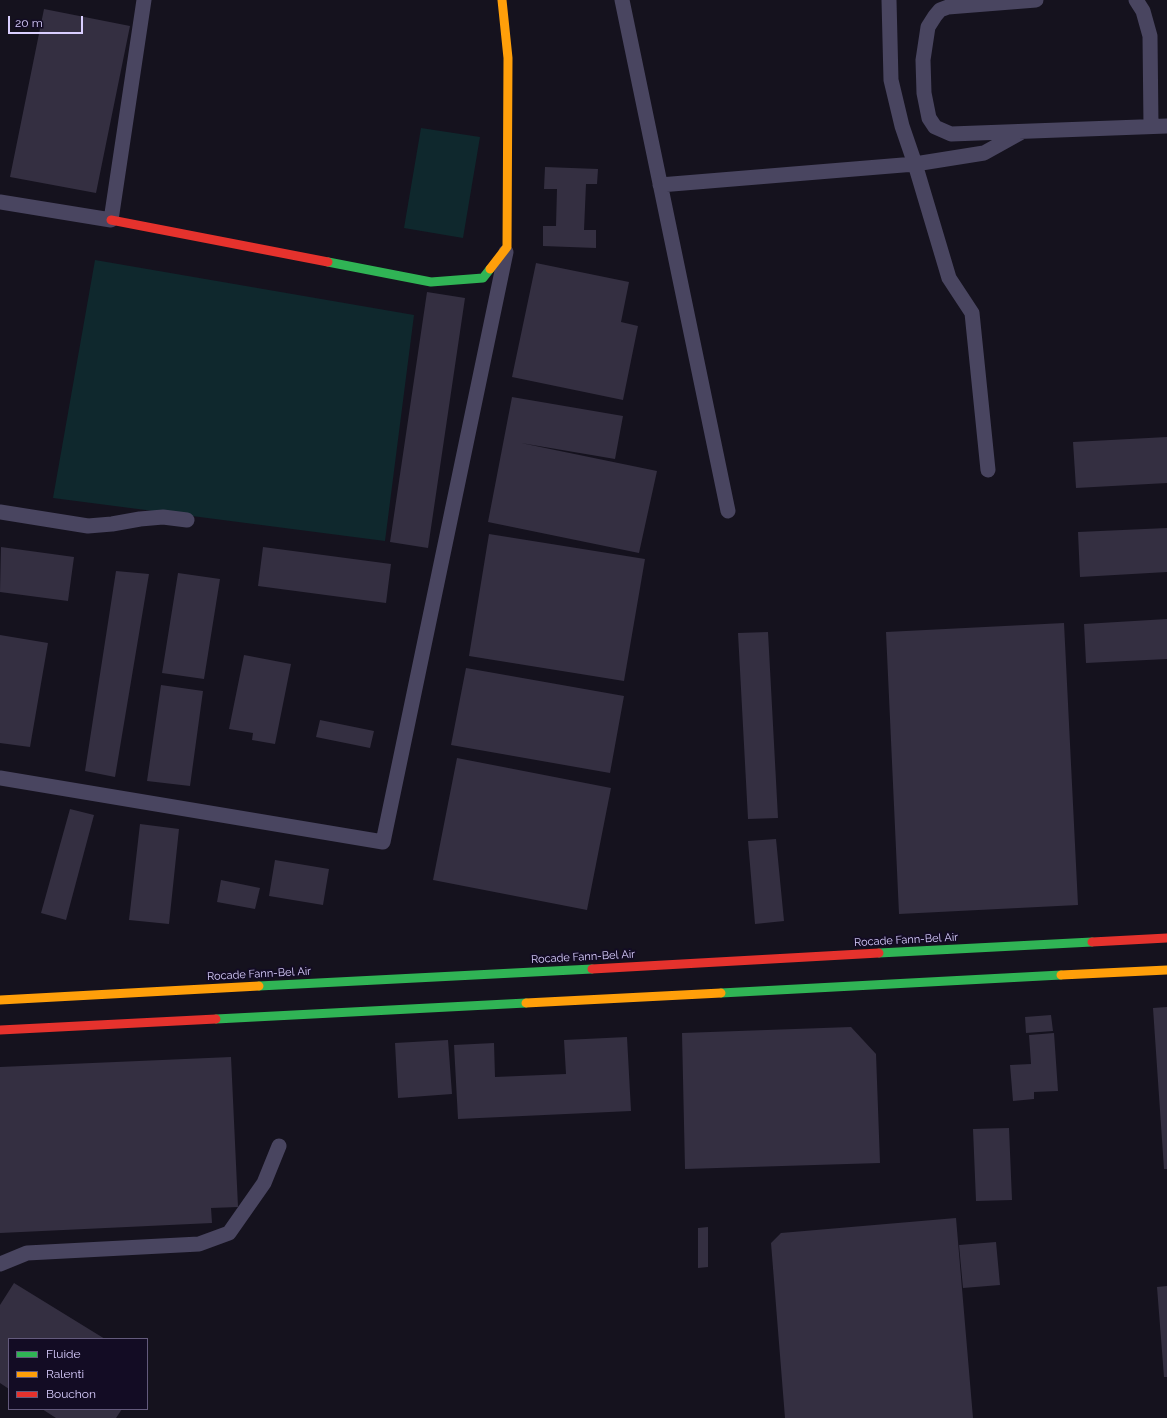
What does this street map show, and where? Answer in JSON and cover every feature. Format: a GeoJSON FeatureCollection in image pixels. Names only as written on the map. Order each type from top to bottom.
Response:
{"type":"FeatureCollection","features":[{"type":"Feature","properties":{"kind":"street"},"geometry":{"type":"LineString","coordinates":[[112,220],[431,282],[483,278],[507,246],[508,58],[502,0]]}},
{"type":"Feature","properties":{"kind":"street","name":"Rocade Fann-Bel Air"},"geometry":{"type":"LineString","coordinates":[[0,1000],[1167,938]]}},
{"type":"Feature","properties":{"kind":"street"},"geometry":{"type":"LineString","coordinates":[[0,1030],[1167,970]]}},
{"type":"Feature","properties":{"kind":"lane"},"geometry":{"type":"LineString","coordinates":[[0,202],[112,220],[144,0]]}},
{"type":"Feature","properties":{"kind":"lane"},"geometry":{"type":"LineString","coordinates":[[622,0],[728,512]]}},
{"type":"Feature","properties":{"kind":"lane"},"geometry":{"type":"LineString","coordinates":[[889,0],[891,80],[902,126],[949,278],[972,313],[988,470]]}},
{"type":"Feature","properties":{"kind":"lane"},"geometry":{"type":"LineString","coordinates":[[1036,0],[948,7],[940,10],[935,16],[928,27],[923,60],[924,93],[929,118],[935,127],[951,134],[1167,126]]}},
{"type":"Feature","properties":{"kind":"lane"},"geometry":{"type":"LineString","coordinates":[[1136,0],[1142,11],[1150,36],[1151,126]]}},
{"type":"Feature","properties":{"kind":"lane"},"geometry":{"type":"LineString","coordinates":[[660,185],[915,164],[984,153],[1024,131]]}},
{"type":"Feature","properties":{"kind":"lane"},"geometry":{"type":"LineString","coordinates":[[0,778],[383,842],[507,246]]}},
{"type":"Feature","properties":{"kind":"lane"},"geometry":{"type":"LineString","coordinates":[[0,512],[88,526],[164,517],[188,520]]}},
{"type":"Feature","properties":{"kind":"lane"},"geometry":{"type":"LineString","coordinates":[[0,1264],[27,1253],[199,1244],[229,1233],[264,1183],[279,1146]]}},
{"type":"Feature","properties":{"kind":"green space"},"geometry":{"type":"Polygon","coordinates":[[[421,128],[480,137],[463,238],[404,228],[421,128]]]}},
{"type":"Feature","properties":{"kind":"green space"},"geometry":{"type":"Polygon","coordinates":[[[95,260],[414,315],[385,541],[53,498],[95,260]]]}},
{"type":"Feature","properties":{"kind":"building"},"geometry":{"type":"Polygon","coordinates":[[[44,9],[130,26],[96,193],[10,177],[44,9]]]}},
{"type":"Feature","properties":{"kind":"building"},"geometry":{"type":"Polygon","coordinates":[[[545,167],[598,169],[597,184],[586,184],[584,230],[596,230],[596,248],[543,246],[543,226],[556,226],[557,189],[544,189],[545,167]]]}},
{"type":"Feature","properties":{"kind":"building"},"geometry":{"type":"Polygon","coordinates":[[[536,263],[629,282],[621,322],[638,326],[623,400],[512,377],[536,263]]]}},
{"type":"Feature","properties":{"kind":"building"},"geometry":{"type":"Polygon","coordinates":[[[427,292],[465,298],[428,548],[390,542],[427,292]]]}},
{"type":"Feature","properties":{"kind":"building"},"geometry":{"type":"Polygon","coordinates":[[[512,397],[623,416],[615,459],[521,443],[657,471],[639,553],[488,522],[512,397]]]}},
{"type":"Feature","properties":{"kind":"building"},"geometry":{"type":"Polygon","coordinates":[[[1167,437],[1167,483],[1076,488],[1073,442],[1167,437]]]}},
{"type":"Feature","properties":{"kind":"building"},"geometry":{"type":"Polygon","coordinates":[[[1167,528],[1167,572],[1080,577],[1078,532],[1167,528]]]}},
{"type":"Feature","properties":{"kind":"building"},"geometry":{"type":"Polygon","coordinates":[[[489,534],[645,559],[624,681],[469,656],[489,534]]]}},
{"type":"Feature","properties":{"kind":"building"},"geometry":{"type":"Polygon","coordinates":[[[1,547],[74,557],[68,601],[0,592],[1,547]]]}},
{"type":"Feature","properties":{"kind":"building"},"geometry":{"type":"Polygon","coordinates":[[[263,547],[391,564],[386,603],[258,586],[263,547]]]}},
{"type":"Feature","properties":{"kind":"building"},"geometry":{"type":"Polygon","coordinates":[[[116,571],[149,574],[115,777],[85,771],[116,571]]]}},
{"type":"Feature","properties":{"kind":"building"},"geometry":{"type":"Polygon","coordinates":[[[178,573],[220,579],[204,679],[162,673],[178,573]]]}},
{"type":"Feature","properties":{"kind":"building"},"geometry":{"type":"Polygon","coordinates":[[[1167,619],[1167,659],[1086,663],[1084,624],[1167,619]]]}},
{"type":"Feature","properties":{"kind":"building"},"geometry":{"type":"Polygon","coordinates":[[[1064,623],[1078,905],[899,914],[886,632],[1064,623]]]}},
{"type":"Feature","properties":{"kind":"building"},"geometry":{"type":"Polygon","coordinates":[[[768,632],[778,818],[748,819],[738,633],[768,632]]]}},
{"type":"Feature","properties":{"kind":"building"},"geometry":{"type":"Polygon","coordinates":[[[0,635],[48,643],[30,747],[0,743],[0,635]]]}},
{"type":"Feature","properties":{"kind":"building"},"geometry":{"type":"Polygon","coordinates":[[[244,655],[291,664],[275,744],[252,740],[253,733],[229,729],[244,655]]]}},
{"type":"Feature","properties":{"kind":"building"},"geometry":{"type":"Polygon","coordinates":[[[466,668],[624,696],[610,773],[451,745],[466,668]]]}},
{"type":"Feature","properties":{"kind":"building"},"geometry":{"type":"Polygon","coordinates":[[[161,685],[203,691],[190,786],[147,781],[161,685]]]}},
{"type":"Feature","properties":{"kind":"building"},"geometry":{"type":"Polygon","coordinates":[[[320,720],[374,731],[370,748],[316,737],[320,720]]]}},
{"type":"Feature","properties":{"kind":"building"},"geometry":{"type":"Polygon","coordinates":[[[457,758],[611,788],[587,910],[433,880],[457,758]]]}},
{"type":"Feature","properties":{"kind":"building"},"geometry":{"type":"Polygon","coordinates":[[[70,809],[94,815],[66,920],[41,913],[70,809]]]}},
{"type":"Feature","properties":{"kind":"building"},"geometry":{"type":"Polygon","coordinates":[[[140,824],[179,829],[169,924],[129,920],[140,824]]]}},
{"type":"Feature","properties":{"kind":"building"},"geometry":{"type":"Polygon","coordinates":[[[776,839],[784,921],[755,924],[748,841],[776,839]]]}},
{"type":"Feature","properties":{"kind":"building"},"geometry":{"type":"Polygon","coordinates":[[[275,860],[329,869],[323,905],[269,896],[275,860]]]}},
{"type":"Feature","properties":{"kind":"building"},"geometry":{"type":"Polygon","coordinates":[[[221,880],[260,888],[255,909],[217,902],[221,880]]]}},
{"type":"Feature","properties":{"kind":"building"},"geometry":{"type":"Polygon","coordinates":[[[1167,1007],[1167,1169],[1164,1169],[1153,1008],[1167,1007]]]}},
{"type":"Feature","properties":{"kind":"building"},"geometry":{"type":"Polygon","coordinates":[[[1051,1015],[1053,1031],[1026,1033],[1025,1017],[1051,1015]]]}},
{"type":"Feature","properties":{"kind":"building"},"geometry":{"type":"Polygon","coordinates":[[[851,1027],[876,1054],[880,1163],[685,1169],[682,1033],[851,1027]]]}},
{"type":"Feature","properties":{"kind":"building"},"geometry":{"type":"Polygon","coordinates":[[[1054,1033],[1058,1091],[1034,1092],[1034,1099],[1013,1101],[1010,1065],[1031,1064],[1029,1035],[1054,1033]]]}},
{"type":"Feature","properties":{"kind":"building"},"geometry":{"type":"Polygon","coordinates":[[[627,1037],[631,1111],[458,1119],[454,1045],[494,1043],[495,1077],[566,1074],[564,1040],[627,1037]]]}},
{"type":"Feature","properties":{"kind":"building"},"geometry":{"type":"Polygon","coordinates":[[[448,1040],[452,1094],[398,1098],[395,1043],[448,1040]]]}},
{"type":"Feature","properties":{"kind":"building"},"geometry":{"type":"Polygon","coordinates":[[[231,1057],[238,1207],[211,1208],[212,1223],[0,1233],[0,1067],[231,1057]]]}},
{"type":"Feature","properties":{"kind":"building"},"geometry":{"type":"Polygon","coordinates":[[[1009,1128],[1012,1200],[976,1201],[973,1129],[1009,1128]]]}},
{"type":"Feature","properties":{"kind":"building"},"geometry":{"type":"Polygon","coordinates":[[[956,1218],[973,1418],[785,1418],[771,1243],[781,1233],[956,1218]]]}},
{"type":"Feature","properties":{"kind":"building"},"geometry":{"type":"Polygon","coordinates":[[[708,1227],[708,1267],[698,1268],[698,1228],[708,1227]]]}},
{"type":"Feature","properties":{"kind":"building"},"geometry":{"type":"Polygon","coordinates":[[[996,1242],[1000,1285],[963,1288],[959,1245],[996,1242]]]}},
{"type":"Feature","properties":{"kind":"building"},"geometry":{"type":"Polygon","coordinates":[[[14,1283],[103,1338],[8,1338],[8,1388],[0,1383],[0,1305],[14,1283]]]}},
{"type":"Feature","properties":{"kind":"building"},"geometry":{"type":"Polygon","coordinates":[[[1167,1286],[1167,1377],[1164,1377],[1157,1287],[1167,1286]]]}},
{"type":"Feature","properties":{"kind":"building"},"geometry":{"type":"Polygon","coordinates":[[[44,1410],[121,1410],[116,1418],[56,1418],[44,1410]]]}},
{"type":"Feature","properties":{"kind":"traffic: fast"},"geometry":{"type":"LineString","coordinates":[[328,262],[431,282],[483,278],[490,269]]}},
{"type":"Feature","properties":{"kind":"traffic: fast"},"geometry":{"type":"LineString","coordinates":[[879,953],[1092,942]]}},
{"type":"Feature","properties":{"kind":"traffic: fast"},"geometry":{"type":"LineString","coordinates":[[259,986],[592,969]]}},
{"type":"Feature","properties":{"kind":"traffic: fast"},"geometry":{"type":"LineString","coordinates":[[721,993],[1061,975]]}},
{"type":"Feature","properties":{"kind":"traffic: fast"},"geometry":{"type":"LineString","coordinates":[[216,1019],[526,1003]]}},
{"type":"Feature","properties":{"kind":"traffic: slow"},"geometry":{"type":"LineString","coordinates":[[490,269],[507,247],[508,58],[502,0]]}},
{"type":"Feature","properties":{"kind":"traffic: slow"},"geometry":{"type":"LineString","coordinates":[[1061,975],[1167,970]]}},
{"type":"Feature","properties":{"kind":"traffic: slow"},"geometry":{"type":"LineString","coordinates":[[0,1000],[259,986]]}},
{"type":"Feature","properties":{"kind":"traffic: slow"},"geometry":{"type":"LineString","coordinates":[[526,1003],[721,993]]}},
{"type":"Feature","properties":{"kind":"traffic: jam"},"geometry":{"type":"LineString","coordinates":[[111,220],[328,262]]}},
{"type":"Feature","properties":{"kind":"traffic: jam"},"geometry":{"type":"LineString","coordinates":[[1092,942],[1167,938]]}},
{"type":"Feature","properties":{"kind":"traffic: jam"},"geometry":{"type":"LineString","coordinates":[[592,969],[879,953]]}},
{"type":"Feature","properties":{"kind":"traffic: jam"},"geometry":{"type":"LineString","coordinates":[[0,1030],[216,1019]]}}]}
